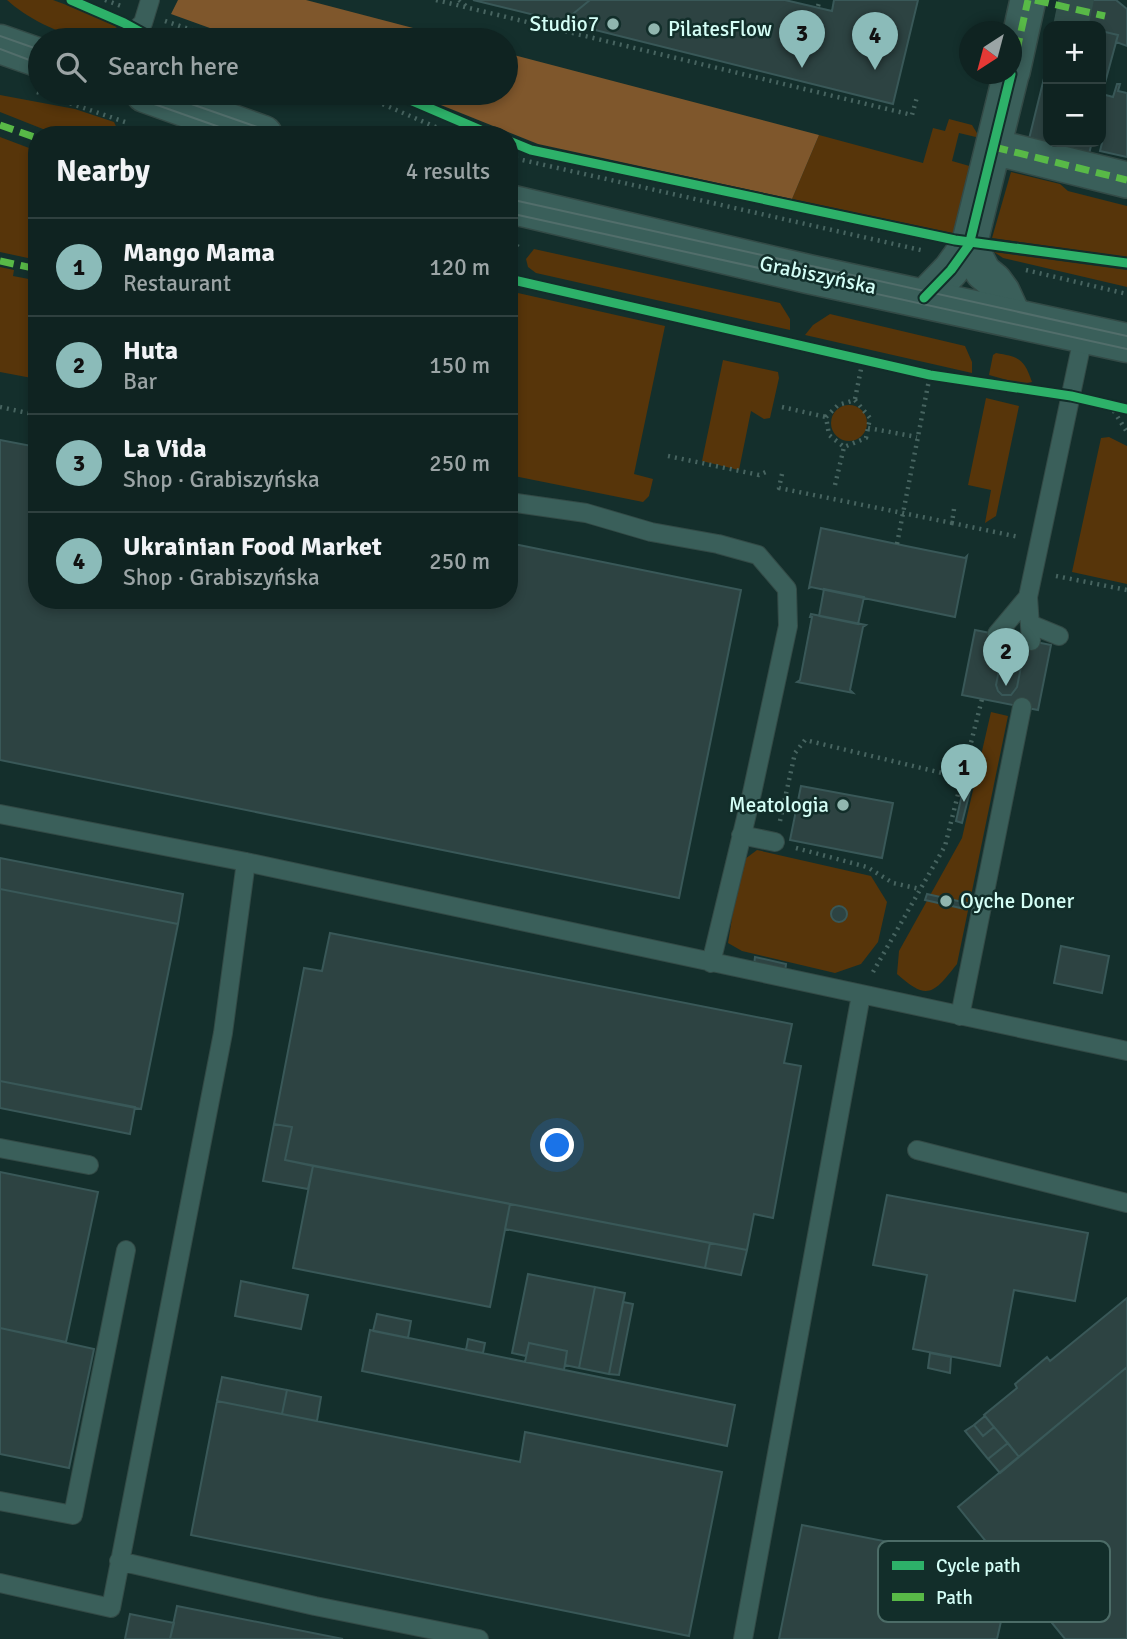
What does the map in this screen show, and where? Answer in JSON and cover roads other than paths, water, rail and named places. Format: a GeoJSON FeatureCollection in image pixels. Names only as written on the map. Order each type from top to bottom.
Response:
{"type":"FeatureCollection","features":[{"type":"Feature","properties":{"kind":"main road"},"geometry":{"type":"LineString","coordinates":[[0,44],[28,67]]}},
{"type":"Feature","properties":{"kind":"main road"},"geometry":{"type":"LineString","coordinates":[[160,105],[232,126]]}},
{"type":"Feature","properties":{"kind":"main road","name":"Grabiszyńska"},"geometry":{"type":"LineString","coordinates":[[518,206],[808,274],[1127,343]]}},
{"type":"Feature","properties":{"kind":"street"},"geometry":{"type":"LineString","coordinates":[[1022,46],[1040,2]]}},
{"type":"Feature","properties":{"kind":"street"},"geometry":{"type":"LineString","coordinates":[[924,298],[951,270],[952,249],[994,147],[1008,84]]}},
{"type":"Feature","properties":{"kind":"street"},"geometry":{"type":"LineString","coordinates":[[994,147],[1127,180]]}},
{"type":"Feature","properties":{"kind":"street"},"geometry":{"type":"LineString","coordinates":[[952,249],[994,281],[1014,318]]}},
{"type":"Feature","properties":{"kind":"lane"},"geometry":{"type":"LineString","coordinates":[[137,28],[143,23],[150,0]]}},
{"type":"Feature","properties":{"kind":"lane"},"geometry":{"type":"LineString","coordinates":[[143,23],[145,28]]}},
{"type":"Feature","properties":{"kind":"lane"},"geometry":{"type":"LineString","coordinates":[[1059,636],[1030,632],[1028,597],[1084,333]]}},
{"type":"Feature","properties":{"kind":"lane"},"geometry":{"type":"LineString","coordinates":[[518,503],[586,513],[651,532],[718,544],[758,555],[786,589],[788,626],[712,963]]}},
{"type":"Feature","properties":{"kind":"lane"},"geometry":{"type":"LineString","coordinates":[[997,634],[1028,597]]}},
{"type":"Feature","properties":{"kind":"lane"},"geometry":{"type":"LineString","coordinates":[[960,1017],[1022,707]]}},
{"type":"Feature","properties":{"kind":"lane"},"geometry":{"type":"LineString","coordinates":[[0,814],[246,862],[1127,1051]]}},
{"type":"Feature","properties":{"kind":"lane"},"geometry":{"type":"LineString","coordinates":[[741,835],[775,842]]}},
{"type":"Feature","properties":{"kind":"lane"},"geometry":{"type":"LineString","coordinates":[[0,1583],[111,1608],[223,1034],[246,862]]}},
{"type":"Feature","properties":{"kind":"lane"},"geometry":{"type":"LineString","coordinates":[[743,1639],[860,995]]}},
{"type":"Feature","properties":{"kind":"lane"},"geometry":{"type":"LineString","coordinates":[[0,1148],[89,1165]]}},
{"type":"Feature","properties":{"kind":"lane"},"geometry":{"type":"LineString","coordinates":[[917,1150],[1127,1203]]}},
{"type":"Feature","properties":{"kind":"lane"},"geometry":{"type":"LineString","coordinates":[[0,1501],[73,1515],[126,1250]]}},
{"type":"Feature","properties":{"kind":"lane"},"geometry":{"type":"LineString","coordinates":[[119,1561],[315,1606],[479,1639]]}},
{"type":"Feature","properties":{"kind":"tunnel"},"geometry":{"type":"LineString","coordinates":[[1057,6],[1105,16]]}},
{"type":"Feature","properties":{"kind":"tram line"},"geometry":{"type":"LineString","coordinates":[[0,36],[28,46]]}},
{"type":"Feature","properties":{"kind":"tram line"},"geometry":{"type":"LineString","coordinates":[[0,49],[28,60]]}},
{"type":"Feature","properties":{"kind":"tram line"},"geometry":{"type":"LineString","coordinates":[[157,105],[216,126]]}},
{"type":"Feature","properties":{"kind":"tram line"},"geometry":{"type":"LineString","coordinates":[[194,105],[254,126]]}},
{"type":"Feature","properties":{"kind":"tram line"},"geometry":{"type":"LineString","coordinates":[[518,201],[1127,336]]}},
{"type":"Feature","properties":{"kind":"tram line"},"geometry":{"type":"LineString","coordinates":[[518,215],[1127,349]]}},
{"type":"Feature","properties":{"kind":"place","name":"Studio7"},"geometry":{"type":"Point","coordinates":[613,24]}},
{"type":"Feature","properties":{"kind":"place","name":"PilatesFlow"},"geometry":{"type":"Point","coordinates":[654,29]}},
{"type":"Feature","properties":{"kind":"place","name":"La Vida"},"geometry":{"type":"Point","coordinates":[802,68]}},
{"type":"Feature","properties":{"kind":"place","name":"Ukrainian Food Market"},"geometry":{"type":"Point","coordinates":[875,70]}},
{"type":"Feature","properties":{"kind":"place","name":"Huta"},"geometry":{"type":"Point","coordinates":[1006,686]}},
{"type":"Feature","properties":{"kind":"place","name":"Mango Mama"},"geometry":{"type":"Point","coordinates":[964,802]}},
{"type":"Feature","properties":{"kind":"place","name":"Meatologia"},"geometry":{"type":"Point","coordinates":[843,805]}},
{"type":"Feature","properties":{"kind":"place","name":"Oyche Doner"},"geometry":{"type":"Point","coordinates":[946,901]}}]}
